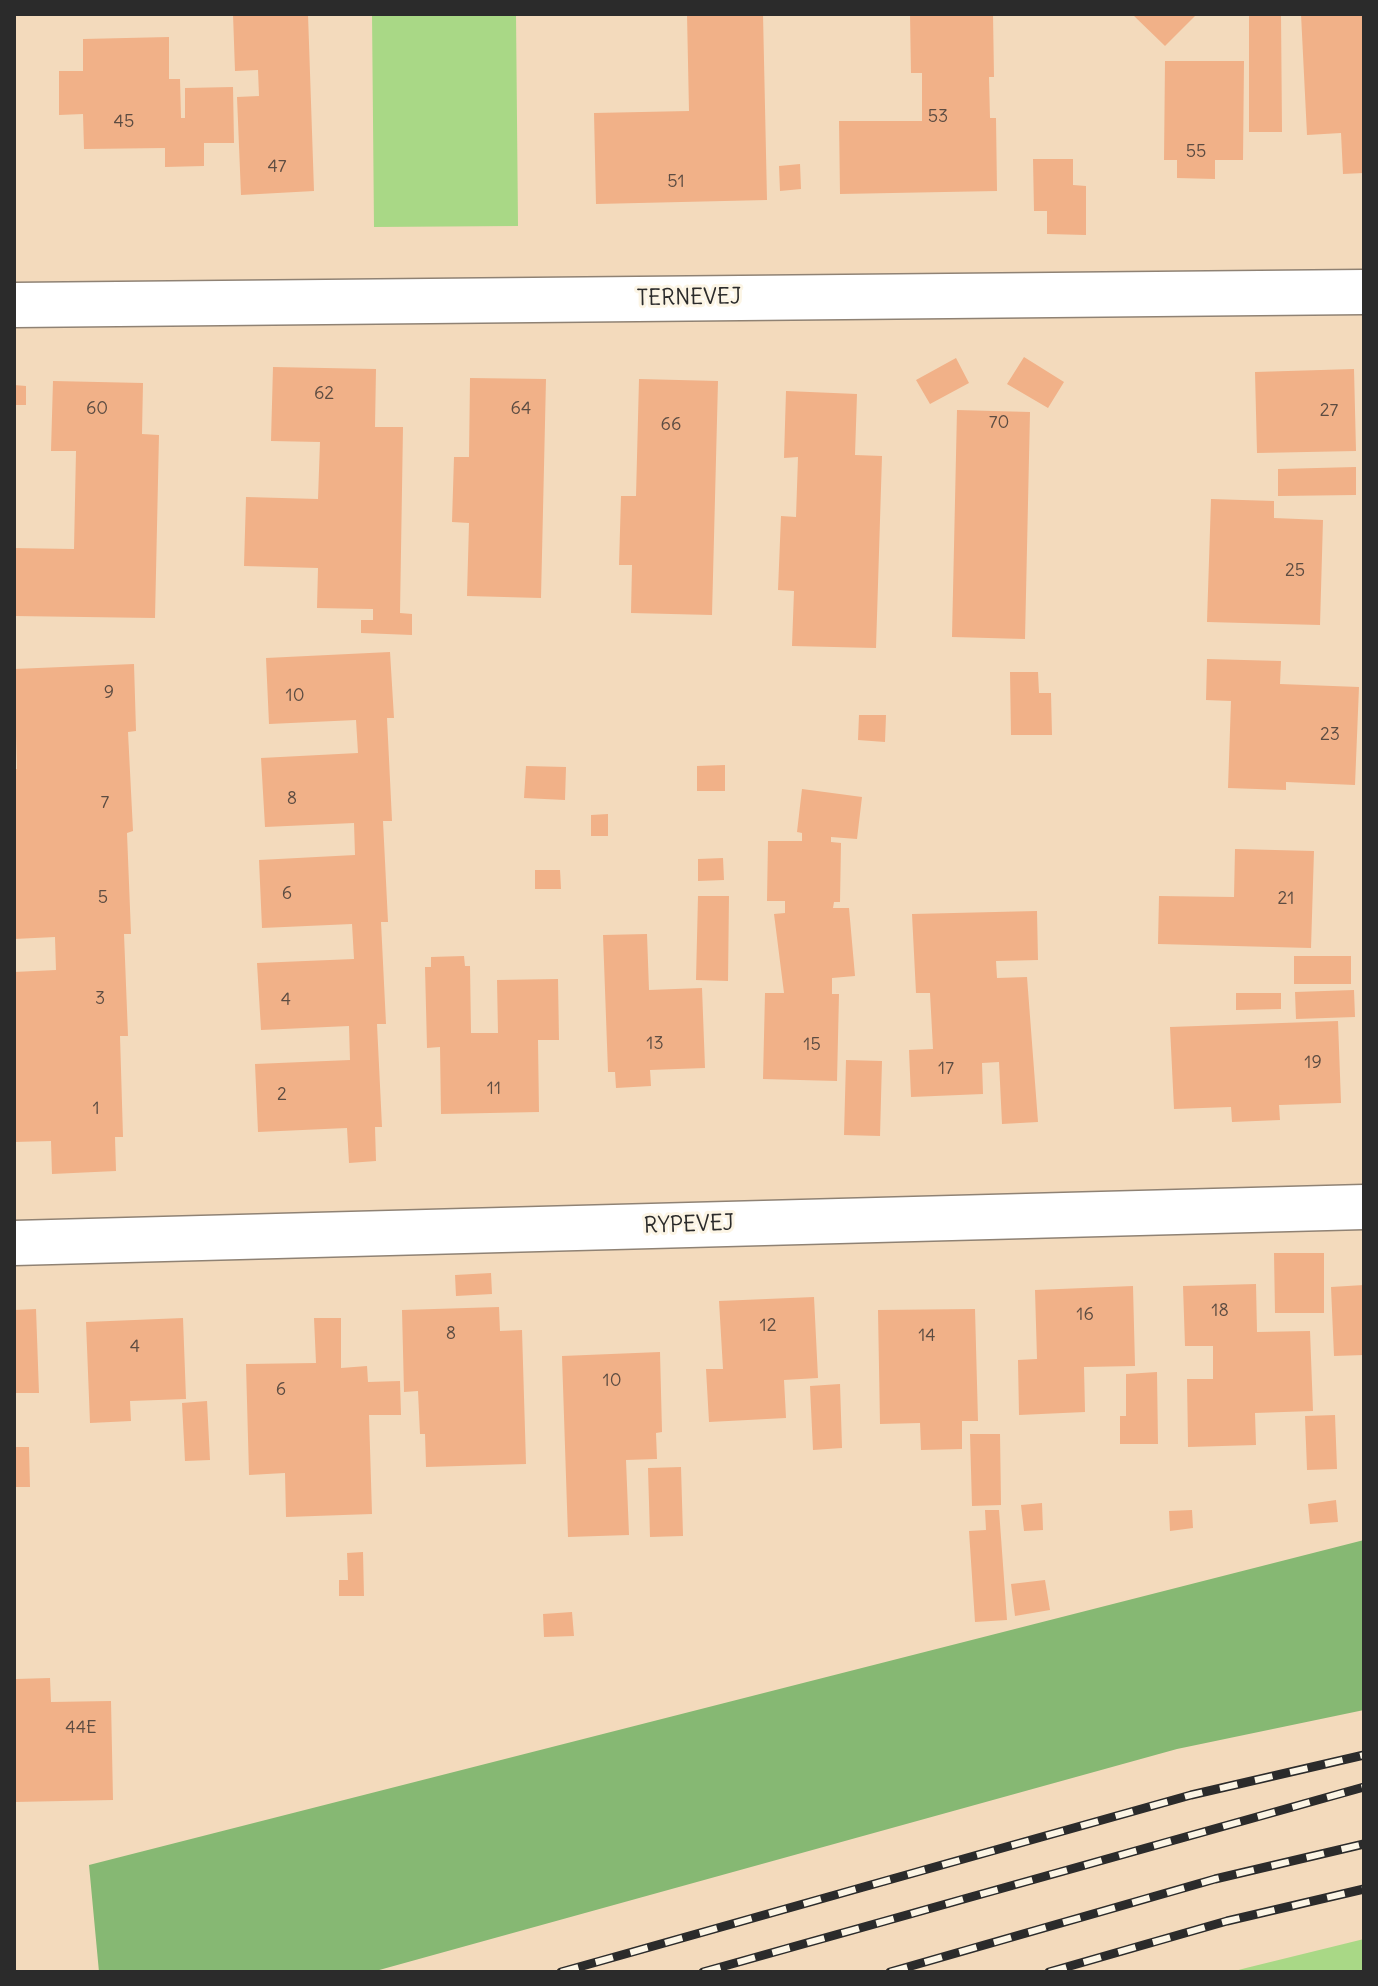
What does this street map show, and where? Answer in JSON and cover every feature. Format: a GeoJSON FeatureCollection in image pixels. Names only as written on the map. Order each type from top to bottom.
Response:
{"type":"FeatureCollection","features":[{"type":"Feature","properties":{"kind":"street","name":"TERNEVEJ"},"geometry":{"type":"LineString","coordinates":[[14,305],[1364,292]]}},
{"type":"Feature","properties":{"kind":"street","name":"RYPEVEJ"},"geometry":{"type":"LineString","coordinates":[[14,1243],[1364,1207]]}},
{"type":"Feature","properties":{"kind":"green space"},"geometry":{"type":"Polygon","coordinates":[[[372,14],[516,14],[518,226],[374,227],[372,14]]]}},
{"type":"Feature","properties":{"kind":"green space"},"geometry":{"type":"Polygon","coordinates":[[[1364,1540],[1364,1710],[1177,1749],[372,1972],[99,1972],[89,1865],[1364,1540]]]}},
{"type":"Feature","properties":{"kind":"green space"},"geometry":{"type":"Polygon","coordinates":[[[1364,1939],[1364,1972],[1231,1972],[1246,1968],[1364,1939]]]}},
{"type":"Feature","properties":{"kind":"building"},"geometry":{"type":"Polygon","coordinates":[[[233,14],[308,14],[314,191],[241,195],[237,97],[259,96],[258,70],[235,71],[233,14]]]}},
{"type":"Feature","properties":{"kind":"building"},"geometry":{"type":"Polygon","coordinates":[[[687,14],[763,14],[767,200],[596,204],[594,113],[689,111],[687,14]]]}},
{"type":"Feature","properties":{"kind":"building"},"geometry":{"type":"Polygon","coordinates":[[[910,14],[993,14],[994,77],[989,77],[990,118],[996,118],[997,191],[840,194],[839,121],[922,121],[922,73],[911,73],[910,14]]]}},
{"type":"Feature","properties":{"kind":"building"},"geometry":{"type":"Polygon","coordinates":[[[1132,14],[1197,14],[1165,46],[1132,14]]]}},
{"type":"Feature","properties":{"kind":"building"},"geometry":{"type":"Polygon","coordinates":[[[1249,14],[1281,14],[1282,132],[1249,132],[1249,14]]]}},
{"type":"Feature","properties":{"kind":"building"},"geometry":{"type":"Polygon","coordinates":[[[1301,14],[1364,14],[1364,173],[1343,174],[1341,133],[1307,135],[1301,14]]]}},
{"type":"Feature","properties":{"kind":"building"},"geometry":{"type":"Polygon","coordinates":[[[169,37],[169,79],[180,79],[181,118],[185,118],[185,88],[233,87],[234,143],[204,143],[204,166],[165,167],[165,148],[84,149],[83,114],[59,115],[59,71],[83,71],[83,39],[169,37]]]}},
{"type":"Feature","properties":{"kind":"building"},"geometry":{"type":"Polygon","coordinates":[[[1165,61],[1244,61],[1243,160],[1215,160],[1215,179],[1177,178],[1177,160],[1164,160],[1165,61]]]}},
{"type":"Feature","properties":{"kind":"building"},"geometry":{"type":"Polygon","coordinates":[[[1033,159],[1073,159],[1073,185],[1086,186],[1086,235],[1047,234],[1047,211],[1034,211],[1033,159]]]}},
{"type":"Feature","properties":{"kind":"building"},"geometry":{"type":"Polygon","coordinates":[[[800,164],[801,189],[780,191],[779,166],[800,164]]]}},
{"type":"Feature","properties":{"kind":"building"},"geometry":{"type":"Polygon","coordinates":[[[1024,357],[1064,382],[1048,408],[1007,384],[1024,357]]]}},
{"type":"Feature","properties":{"kind":"building"},"geometry":{"type":"Polygon","coordinates":[[[956,358],[969,383],[930,404],[916,380],[956,358]]]}},
{"type":"Feature","properties":{"kind":"building"},"geometry":{"type":"Polygon","coordinates":[[[273,367],[376,369],[375,427],[403,427],[400,613],[412,614],[412,635],[361,633],[361,620],[373,620],[373,609],[317,608],[318,568],[244,566],[246,497],[318,499],[320,442],[271,441],[273,367]]]}},
{"type":"Feature","properties":{"kind":"building"},"geometry":{"type":"Polygon","coordinates":[[[1354,369],[1356,451],[1257,453],[1255,372],[1354,369]]]}},
{"type":"Feature","properties":{"kind":"building"},"geometry":{"type":"Polygon","coordinates":[[[470,378],[546,379],[541,598],[467,596],[469,523],[452,522],[454,457],[469,457],[470,378]]]}},
{"type":"Feature","properties":{"kind":"building"},"geometry":{"type":"Polygon","coordinates":[[[639,379],[718,381],[712,615],[631,613],[632,565],[619,565],[621,496],[636,496],[639,379]]]}},
{"type":"Feature","properties":{"kind":"building"},"geometry":{"type":"Polygon","coordinates":[[[53,381],[143,383],[142,434],[159,435],[155,618],[14,616],[14,548],[74,549],[76,451],[51,451],[53,381]]]}},
{"type":"Feature","properties":{"kind":"building"},"geometry":{"type":"Polygon","coordinates":[[[14,385],[26,386],[26,405],[14,405],[14,385]]]}},
{"type":"Feature","properties":{"kind":"building"},"geometry":{"type":"Polygon","coordinates":[[[786,391],[857,394],[855,455],[882,456],[876,648],[792,646],[794,591],[778,590],[781,516],[796,517],[798,457],[784,458],[786,391]]]}},
{"type":"Feature","properties":{"kind":"building"},"geometry":{"type":"Polygon","coordinates":[[[957,410],[1030,412],[1025,639],[952,637],[957,410]]]}},
{"type":"Feature","properties":{"kind":"building"},"geometry":{"type":"Polygon","coordinates":[[[1356,467],[1356,495],[1278,496],[1278,469],[1356,467]]]}},
{"type":"Feature","properties":{"kind":"building"},"geometry":{"type":"Polygon","coordinates":[[[1211,499],[1274,501],[1274,518],[1323,520],[1320,625],[1207,622],[1211,499]]]}},
{"type":"Feature","properties":{"kind":"building"},"geometry":{"type":"Polygon","coordinates":[[[390,652],[394,718],[387,718],[392,821],[383,821],[388,922],[381,922],[386,1024],[377,1024],[382,1127],[375,1127],[376,1161],[349,1163],[347,1128],[258,1132],[255,1064],[350,1060],[349,1026],[261,1030],[257,963],[354,959],[352,924],[262,928],[259,860],[355,855],[354,823],[265,827],[261,758],[358,753],[356,720],[269,724],[266,658],[390,652]]]}},
{"type":"Feature","properties":{"kind":"building"},"geometry":{"type":"Polygon","coordinates":[[[1207,659],[1281,661],[1280,684],[1359,687],[1355,785],[1286,782],[1286,790],[1228,788],[1231,701],[1206,700],[1207,659]]]}},
{"type":"Feature","properties":{"kind":"building"},"geometry":{"type":"Polygon","coordinates":[[[134,664],[136,731],[128,732],[133,831],[127,833],[131,934],[124,934],[128,1036],[120,1036],[123,1137],[115,1137],[116,1171],[52,1174],[51,1141],[14,1142],[14,972],[56,970],[55,937],[14,939],[14,769],[17,769],[14,669],[134,664]]]}},
{"type":"Feature","properties":{"kind":"building"},"geometry":{"type":"Polygon","coordinates":[[[1010,672],[1038,672],[1039,693],[1051,693],[1052,735],[1011,735],[1010,672]]]}},
{"type":"Feature","properties":{"kind":"building"},"geometry":{"type":"Polygon","coordinates":[[[859,715],[886,715],[885,742],[858,740],[859,715]]]}},
{"type":"Feature","properties":{"kind":"building"},"geometry":{"type":"Polygon","coordinates":[[[725,765],[725,791],[697,791],[697,766],[725,765]]]}},
{"type":"Feature","properties":{"kind":"building"},"geometry":{"type":"Polygon","coordinates":[[[526,766],[566,767],[565,800],[524,798],[526,766]]]}},
{"type":"Feature","properties":{"kind":"building"},"geometry":{"type":"Polygon","coordinates":[[[802,789],[862,797],[857,839],[831,837],[831,842],[841,843],[840,902],[834,902],[833,908],[849,908],[855,976],[832,978],[832,994],[839,994],[837,1081],[763,1079],[765,993],[784,993],[774,914],[785,913],[785,901],[767,901],[768,841],[802,841],[802,833],[797,832],[802,789]]]}},
{"type":"Feature","properties":{"kind":"building"},"geometry":{"type":"Polygon","coordinates":[[[608,814],[608,836],[591,836],[591,815],[608,814]]]}},
{"type":"Feature","properties":{"kind":"building"},"geometry":{"type":"Polygon","coordinates":[[[1235,849],[1314,851],[1311,948],[1158,944],[1159,896],[1234,897],[1235,849]]]}},
{"type":"Feature","properties":{"kind":"building"},"geometry":{"type":"Polygon","coordinates":[[[723,858],[724,880],[698,881],[698,859],[723,858]]]}},
{"type":"Feature","properties":{"kind":"building"},"geometry":{"type":"Polygon","coordinates":[[[535,870],[560,870],[561,889],[535,889],[535,870]]]}},
{"type":"Feature","properties":{"kind":"building"},"geometry":{"type":"Polygon","coordinates":[[[698,896],[729,896],[728,981],[696,980],[698,896]]]}},
{"type":"Feature","properties":{"kind":"building"},"geometry":{"type":"Polygon","coordinates":[[[1037,911],[1038,960],[996,961],[997,978],[1027,977],[1038,1122],[1002,1124],[999,1062],[982,1063],[983,1094],[911,1097],[909,1050],[933,1049],[930,993],[916,993],[912,914],[1037,911]]]}},
{"type":"Feature","properties":{"kind":"building"},"geometry":{"type":"Polygon","coordinates":[[[647,934],[649,990],[702,988],[705,1068],[650,1070],[651,1086],[616,1088],[615,1072],[608,1072],[603,935],[647,934]]]}},
{"type":"Feature","properties":{"kind":"building"},"geometry":{"type":"Polygon","coordinates":[[[464,956],[465,966],[470,966],[471,1033],[498,1033],[497,980],[558,979],[559,1040],[538,1040],[539,1112],[441,1114],[440,1047],[427,1048],[425,967],[431,967],[431,957],[464,956]]]}},
{"type":"Feature","properties":{"kind":"building"},"geometry":{"type":"Polygon","coordinates":[[[1294,956],[1351,956],[1351,984],[1294,984],[1294,956]]]}},
{"type":"Feature","properties":{"kind":"building"},"geometry":{"type":"Polygon","coordinates":[[[1354,990],[1355,1017],[1296,1019],[1295,992],[1354,990]]]}},
{"type":"Feature","properties":{"kind":"building"},"geometry":{"type":"Polygon","coordinates":[[[1236,993],[1281,993],[1281,1009],[1236,1010],[1236,993]]]}},
{"type":"Feature","properties":{"kind":"building"},"geometry":{"type":"Polygon","coordinates":[[[1338,1021],[1341,1103],[1279,1105],[1280,1120],[1232,1122],[1231,1107],[1174,1109],[1170,1027],[1338,1021]]]}},
{"type":"Feature","properties":{"kind":"building"},"geometry":{"type":"Polygon","coordinates":[[[846,1060],[882,1061],[880,1136],[844,1135],[846,1060]]]}},
{"type":"Feature","properties":{"kind":"building"},"geometry":{"type":"Polygon","coordinates":[[[1274,1253],[1324,1253],[1324,1313],[1275,1313],[1274,1253]]]}},
{"type":"Feature","properties":{"kind":"building"},"geometry":{"type":"Polygon","coordinates":[[[491,1273],[492,1294],[456,1296],[455,1275],[491,1273]]]}},
{"type":"Feature","properties":{"kind":"building"},"geometry":{"type":"Polygon","coordinates":[[[1256,1284],[1257,1332],[1310,1331],[1313,1411],[1255,1413],[1256,1445],[1188,1447],[1187,1379],[1213,1379],[1213,1346],[1185,1346],[1183,1286],[1256,1284]]]}},
{"type":"Feature","properties":{"kind":"building"},"geometry":{"type":"Polygon","coordinates":[[[1364,1285],[1364,1355],[1334,1356],[1331,1287],[1364,1285]]]}},
{"type":"Feature","properties":{"kind":"building"},"geometry":{"type":"Polygon","coordinates":[[[1133,1286],[1135,1366],[1084,1367],[1085,1412],[1019,1415],[1018,1360],[1037,1359],[1035,1290],[1133,1286]]]}},
{"type":"Feature","properties":{"kind":"building"},"geometry":{"type":"Polygon","coordinates":[[[814,1297],[818,1378],[784,1380],[786,1418],[709,1422],[706,1369],[723,1369],[719,1301],[814,1297]]]}},
{"type":"Feature","properties":{"kind":"building"},"geometry":{"type":"Polygon","coordinates":[[[499,1307],[500,1331],[522,1330],[526,1464],[426,1467],[425,1434],[420,1434],[418,1391],[404,1392],[402,1310],[499,1307]]]}},
{"type":"Feature","properties":{"kind":"building"},"geometry":{"type":"Polygon","coordinates":[[[36,1309],[39,1393],[16,1393],[14,1310],[36,1309]]]}},
{"type":"Feature","properties":{"kind":"building"},"geometry":{"type":"Polygon","coordinates":[[[975,1309],[978,1421],[962,1421],[962,1449],[921,1450],[920,1423],[880,1424],[878,1310],[975,1309]]]}},
{"type":"Feature","properties":{"kind":"building"},"geometry":{"type":"Polygon","coordinates":[[[183,1318],[186,1399],[130,1401],[131,1421],[90,1423],[86,1322],[183,1318]]]}},
{"type":"Feature","properties":{"kind":"building"},"geometry":{"type":"Polygon","coordinates":[[[314,1318],[341,1318],[341,1368],[367,1366],[368,1382],[400,1381],[401,1415],[369,1415],[372,1514],[286,1517],[285,1473],[249,1475],[246,1364],[316,1363],[314,1318]]]}},
{"type":"Feature","properties":{"kind":"building"},"geometry":{"type":"Polygon","coordinates":[[[660,1352],[662,1432],[656,1433],[657,1459],[626,1460],[629,1535],[568,1537],[562,1356],[660,1352]]]}},
{"type":"Feature","properties":{"kind":"building"},"geometry":{"type":"Polygon","coordinates":[[[1157,1372],[1158,1444],[1120,1444],[1120,1416],[1126,1416],[1126,1374],[1157,1372]]]}},
{"type":"Feature","properties":{"kind":"building"},"geometry":{"type":"Polygon","coordinates":[[[840,1384],[842,1448],[813,1450],[810,1386],[840,1384]]]}},
{"type":"Feature","properties":{"kind":"building"},"geometry":{"type":"Polygon","coordinates":[[[207,1401],[210,1460],[185,1461],[182,1403],[207,1401]]]}},
{"type":"Feature","properties":{"kind":"building"},"geometry":{"type":"Polygon","coordinates":[[[1335,1415],[1337,1469],[1307,1470],[1305,1416],[1335,1415]]]}},
{"type":"Feature","properties":{"kind":"building"},"geometry":{"type":"Polygon","coordinates":[[[970,1434],[1000,1434],[1001,1505],[972,1506],[970,1434]]]}},
{"type":"Feature","properties":{"kind":"building"},"geometry":{"type":"Polygon","coordinates":[[[14,1447],[29,1447],[30,1487],[14,1487],[14,1447]]]}},
{"type":"Feature","properties":{"kind":"building"},"geometry":{"type":"Polygon","coordinates":[[[681,1467],[683,1536],[650,1537],[648,1468],[681,1467]]]}},
{"type":"Feature","properties":{"kind":"building"},"geometry":{"type":"Polygon","coordinates":[[[1336,1500],[1338,1522],[1310,1524],[1308,1504],[1336,1500]]]}},
{"type":"Feature","properties":{"kind":"building"},"geometry":{"type":"Polygon","coordinates":[[[1042,1503],[1043,1530],[1024,1531],[1021,1505],[1042,1503]]]}},
{"type":"Feature","properties":{"kind":"building"},"geometry":{"type":"Polygon","coordinates":[[[985,1510],[999,1510],[1007,1620],[975,1622],[969,1531],[986,1530],[985,1510]]]}},
{"type":"Feature","properties":{"kind":"building"},"geometry":{"type":"Polygon","coordinates":[[[1192,1510],[1193,1528],[1170,1531],[1169,1511],[1192,1510]]]}},
{"type":"Feature","properties":{"kind":"building"},"geometry":{"type":"Polygon","coordinates":[[[363,1552],[364,1596],[339,1596],[339,1580],[348,1580],[347,1553],[363,1552]]]}},
{"type":"Feature","properties":{"kind":"building"},"geometry":{"type":"Polygon","coordinates":[[[1045,1580],[1050,1610],[1015,1616],[1011,1584],[1045,1580]]]}},
{"type":"Feature","properties":{"kind":"building"},"geometry":{"type":"Polygon","coordinates":[[[572,1612],[574,1636],[544,1637],[543,1614],[572,1612]]]}},
{"type":"Feature","properties":{"kind":"building"},"geometry":{"type":"Polygon","coordinates":[[[50,1678],[51,1702],[111,1701],[113,1800],[14,1802],[16,1679],[50,1678]]]}},
{"type":"Feature","properties":{"kind":"railway"},"geometry":{"type":"LineString","coordinates":[[561,1972],[1191,1795],[1364,1755]]}},
{"type":"Feature","properties":{"kind":"railway"},"geometry":{"type":"LineString","coordinates":[[703,1972],[1364,1787]]}},
{"type":"Feature","properties":{"kind":"railway"},"geometry":{"type":"LineString","coordinates":[[890,1972],[1215,1879],[1364,1844]]}},
{"type":"Feature","properties":{"kind":"railway"},"geometry":{"type":"LineString","coordinates":[[1049,1972],[1227,1921],[1364,1889]]}}]}
